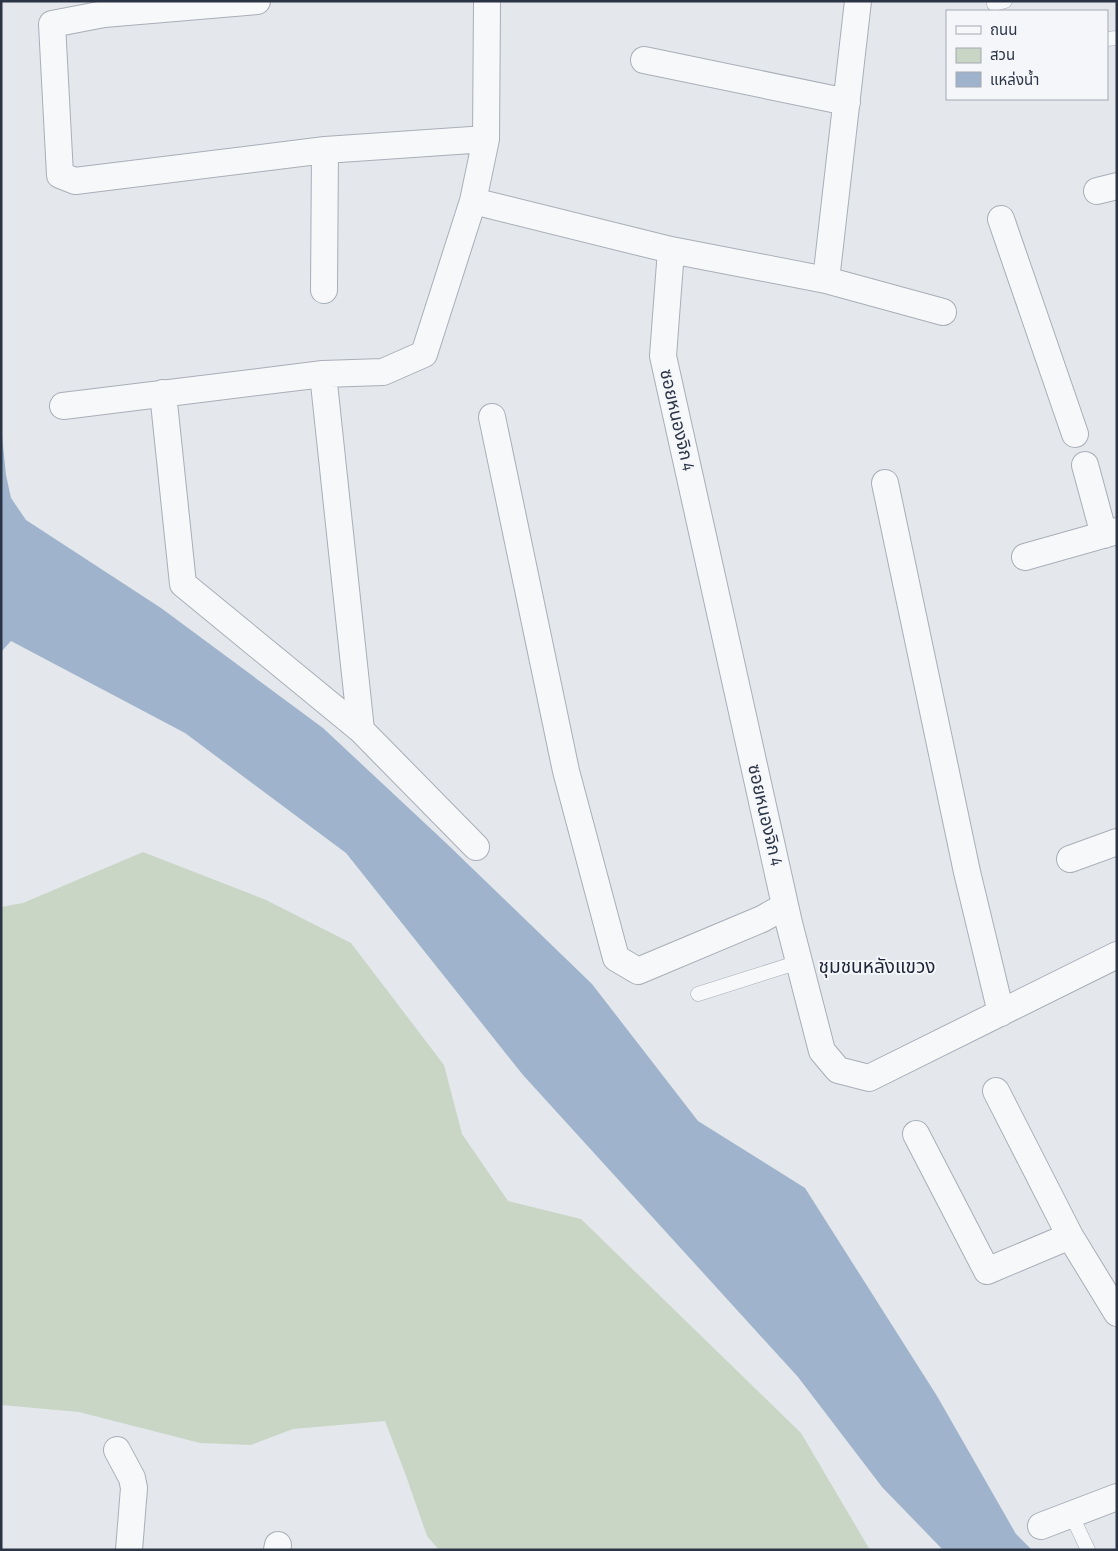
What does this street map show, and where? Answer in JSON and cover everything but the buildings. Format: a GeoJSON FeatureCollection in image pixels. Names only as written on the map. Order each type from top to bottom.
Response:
{"type":"FeatureCollection","features":[{"type":"Feature","properties":{"kind":"street"},"geometry":{"type":"LineString","coordinates":[[256,1],[103,8],[52,24],[60,175],[75,181],[325,150],[486,139]]}},
{"type":"Feature","properties":{"kind":"street"},"geometry":{"type":"LineString","coordinates":[[63,406],[323,374],[383,372],[424,354],[473,201],[486,139],[488,1]]}},
{"type":"Feature","properties":{"kind":"street"},"geometry":{"type":"LineString","coordinates":[[826,280],[858,1]]}},
{"type":"Feature","properties":{"kind":"street"},"geometry":{"type":"LineString","coordinates":[[644,60],[847,102]]}},
{"type":"Feature","properties":{"kind":"street"},"geometry":{"type":"LineString","coordinates":[[324,290],[325,150]]}},
{"type":"Feature","properties":{"kind":"street"},"geometry":{"type":"LineString","coordinates":[[473,201],[671,250],[826,280],[942,312]]}},
{"type":"Feature","properties":{"kind":"street"},"geometry":{"type":"LineString","coordinates":[[1001,219],[1075,434]]}},
{"type":"Feature","properties":{"kind":"street","name":"ซอยหนองจิก 4"},"geometry":{"type":"LineString","coordinates":[[671,250],[663,356],[785,906],[822,1050],[838,1070],[869,1078],[1117,955]]}},
{"type":"Feature","properties":{"kind":"street"},"geometry":{"type":"LineString","coordinates":[[323,374],[361,730]]}},
{"type":"Feature","properties":{"kind":"street"},"geometry":{"type":"LineString","coordinates":[[163,393],[184,584],[361,730],[476,847]]}},
{"type":"Feature","properties":{"kind":"street"},"geometry":{"type":"LineString","coordinates":[[492,417],[566,771],[616,958],[638,971],[762,918],[785,906]]}},
{"type":"Feature","properties":{"kind":"street"},"geometry":{"type":"LineString","coordinates":[[1025,558],[1111,533],[1085,465]]}},
{"type":"Feature","properties":{"kind":"street"},"geometry":{"type":"LineString","coordinates":[[885,483],[966,872],[1000,1013]]}},
{"type":"Feature","properties":{"kind":"street"},"geometry":{"type":"LineString","coordinates":[[1070,859],[1117,842]]}},
{"type":"Feature","properties":{"kind":"street"},"geometry":{"type":"LineString","coordinates":[[996,1091],[1070,1236],[1117,1313]]}},
{"type":"Feature","properties":{"kind":"street"},"geometry":{"type":"LineString","coordinates":[[916,1134],[987,1271],[1070,1236]]}},
{"type":"Feature","properties":{"kind":"street"},"geometry":{"type":"LineString","coordinates":[[117,1450],[132,1478],[134,1488],[129,1550]]}},
{"type":"Feature","properties":{"kind":"street"},"geometry":{"type":"LineString","coordinates":[[1041,1526],[1117,1497]]}},
{"type":"Feature","properties":{"kind":"lane"},"geometry":{"type":"LineString","coordinates":[[698,994],[799,962]]}},
{"type":"Feature","properties":{"kind":"lane"},"geometry":{"type":"LineString","coordinates":[[1071,1514],[1088,1550]]}},
{"type":"Feature","properties":{"kind":"green space"},"geometry":{"type":"Polygon","coordinates":[[[143,852],[266,900],[351,943],[444,1065],[462,1134],[508,1201],[581,1219],[801,1433],[870,1550],[439,1550],[427,1536],[385,1421],[293,1429],[251,1445],[200,1443],[79,1412],[1,1405],[1,907],[23,903],[143,852]]]}},
{"type":"Feature","properties":{"kind":"water"},"geometry":{"type":"Polygon","coordinates":[[[1,426],[6,475],[11,498],[26,520],[161,608],[323,728],[445,842],[592,984],[698,1121],[805,1188],[937,1396],[1016,1534],[1032,1550],[943,1550],[882,1487],[798,1377],[523,1075],[346,853],[185,733],[11,641],[1,652],[1,426]]]}},
{"type":"Feature","properties":{"kind":"district","name":"ชุมชนหลังแขวง"},"geometry":{"type":"Point","coordinates":[877,967]}}]}
